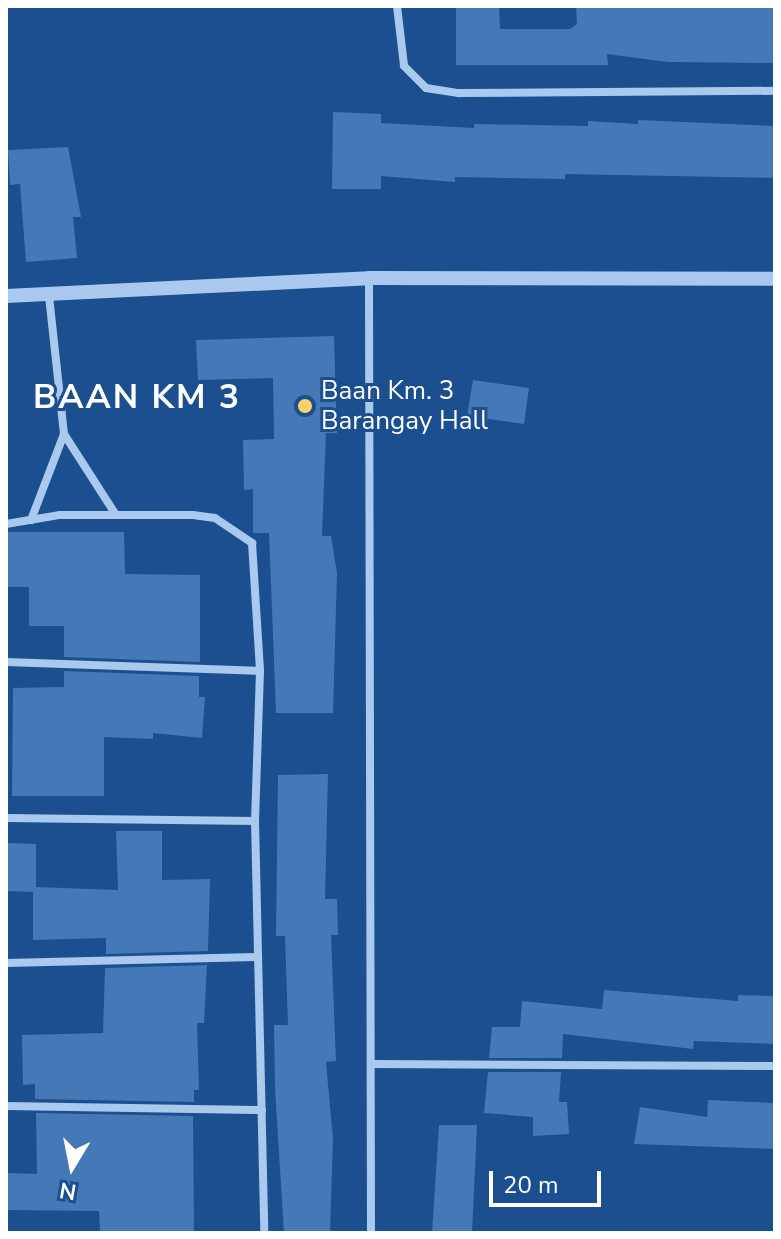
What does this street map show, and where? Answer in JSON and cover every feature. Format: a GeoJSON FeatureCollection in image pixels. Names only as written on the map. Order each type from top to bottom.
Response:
{"type":"FeatureCollection","features":[{"type":"Feature","properties":{"kind":"street"},"geometry":{"type":"LineString","coordinates":[[397,6],[404,66],[426,88],[459,93],[775,91]]}},
{"type":"Feature","properties":{"kind":"street"},"geometry":{"type":"LineString","coordinates":[[369,278],[371,1233]]}},
{"type":"Feature","properties":{"kind":"street"},"geometry":{"type":"LineString","coordinates":[[6,296],[369,278],[775,279]]}},
{"type":"Feature","properties":{"kind":"street"},"geometry":{"type":"LineString","coordinates":[[49,296],[64,434],[116,515]]}},
{"type":"Feature","properties":{"kind":"street"},"geometry":{"type":"LineString","coordinates":[[31,520],[64,434]]}},
{"type":"Feature","properties":{"kind":"street"},"geometry":{"type":"LineString","coordinates":[[6,524],[116,515],[215,518],[252,543],[260,671],[255,821],[264,1233]]}},
{"type":"Feature","properties":{"kind":"street"},"geometry":{"type":"LineString","coordinates":[[6,662],[260,671]]}},
{"type":"Feature","properties":{"kind":"street"},"geometry":{"type":"LineString","coordinates":[[6,818],[255,821]]}},
{"type":"Feature","properties":{"kind":"street"},"geometry":{"type":"LineString","coordinates":[[6,963],[258,957]]}},
{"type":"Feature","properties":{"kind":"street"},"geometry":{"type":"LineString","coordinates":[[371,1064],[775,1066]]}},
{"type":"Feature","properties":{"kind":"street"},"geometry":{"type":"LineString","coordinates":[[6,1106],[262,1110]]}},
{"type":"Feature","properties":{"kind":"building"},"geometry":{"type":"Polygon","coordinates":[[[456,6],[499,6],[500,29],[570,29],[577,24],[576,6],[775,6],[775,63],[668,62],[607,54],[608,65],[456,65],[456,6]]]}},
{"type":"Feature","properties":{"kind":"building"},"geometry":{"type":"Polygon","coordinates":[[[333,112],[381,114],[381,123],[474,128],[474,124],[588,126],[588,121],[638,124],[638,120],[775,126],[775,178],[565,174],[565,179],[455,177],[455,182],[381,176],[381,189],[332,189],[333,112]]]}},
{"type":"Feature","properties":{"kind":"building"},"geometry":{"type":"Polygon","coordinates":[[[68,147],[81,217],[73,217],[77,258],[26,262],[20,184],[10,185],[8,150],[68,147]]]}},
{"type":"Feature","properties":{"kind":"building"},"geometry":{"type":"Polygon","coordinates":[[[334,336],[337,433],[326,433],[322,536],[331,536],[337,573],[333,713],[276,713],[269,533],[253,533],[253,489],[244,490],[243,440],[274,439],[273,378],[198,380],[196,340],[334,336]]]}},
{"type":"Feature","properties":{"kind":"building"},"geometry":{"type":"Polygon","coordinates":[[[473,380],[529,388],[524,424],[467,416],[473,380]]]}},
{"type":"Feature","properties":{"kind":"building"},"geometry":{"type":"Polygon","coordinates":[[[6,532],[124,532],[125,574],[200,575],[200,662],[64,657],[64,626],[29,626],[29,587],[6,587],[6,532]]]}},
{"type":"Feature","properties":{"kind":"building"},"geometry":{"type":"Polygon","coordinates":[[[64,671],[199,676],[199,697],[205,697],[202,738],[153,733],[153,739],[104,737],[104,796],[12,796],[13,688],[64,687],[64,671]]]}},
{"type":"Feature","properties":{"kind":"building"},"geometry":{"type":"Polygon","coordinates":[[[328,774],[325,899],[337,899],[338,935],[331,935],[336,1061],[326,1062],[333,1139],[330,1233],[284,1233],[274,1025],[288,1025],[285,936],[276,936],[278,775],[328,774]]]}},
{"type":"Feature","properties":{"kind":"building"},"geometry":{"type":"Polygon","coordinates":[[[116,831],[162,831],[162,880],[210,879],[208,951],[106,954],[106,938],[33,940],[33,892],[6,891],[6,843],[36,844],[36,887],[118,890],[116,831]]]}},
{"type":"Feature","properties":{"kind":"building"},"geometry":{"type":"Polygon","coordinates":[[[207,965],[204,1023],[197,1023],[199,1090],[194,1090],[194,1102],[35,1099],[35,1084],[23,1085],[22,1035],[103,1033],[105,968],[207,965]]]}},
{"type":"Feature","properties":{"kind":"building"},"geometry":{"type":"Polygon","coordinates":[[[604,990],[738,1001],[738,995],[775,996],[775,1044],[694,1041],[693,1049],[563,1034],[562,1058],[489,1058],[492,1027],[520,1027],[522,1001],[602,1009],[604,990]]]}},
{"type":"Feature","properties":{"kind":"building"},"geometry":{"type":"Polygon","coordinates":[[[488,1072],[561,1072],[559,1102],[567,1102],[569,1134],[533,1136],[533,1117],[484,1113],[488,1072]]]}},
{"type":"Feature","properties":{"kind":"building"},"geometry":{"type":"Polygon","coordinates":[[[708,1100],[775,1103],[775,1149],[634,1144],[640,1107],[707,1117],[708,1100]]]}},
{"type":"Feature","properties":{"kind":"building"},"geometry":{"type":"Polygon","coordinates":[[[36,1113],[193,1116],[194,1233],[100,1233],[99,1211],[6,1210],[6,1173],[37,1174],[36,1113]]]}},
{"type":"Feature","properties":{"kind":"building"},"geometry":{"type":"Polygon","coordinates":[[[439,1125],[477,1125],[472,1233],[432,1233],[439,1125]]]}},
{"type":"Feature","properties":{"kind":"place","name":"Baan Km. 3 Barangay Hall"},"geometry":{"type":"Point","coordinates":[305,406]}},
{"type":"Feature","properties":{"kind":"district","name":"BAAN KM 3"},"geometry":{"type":"Point","coordinates":[137,398]}}]}
